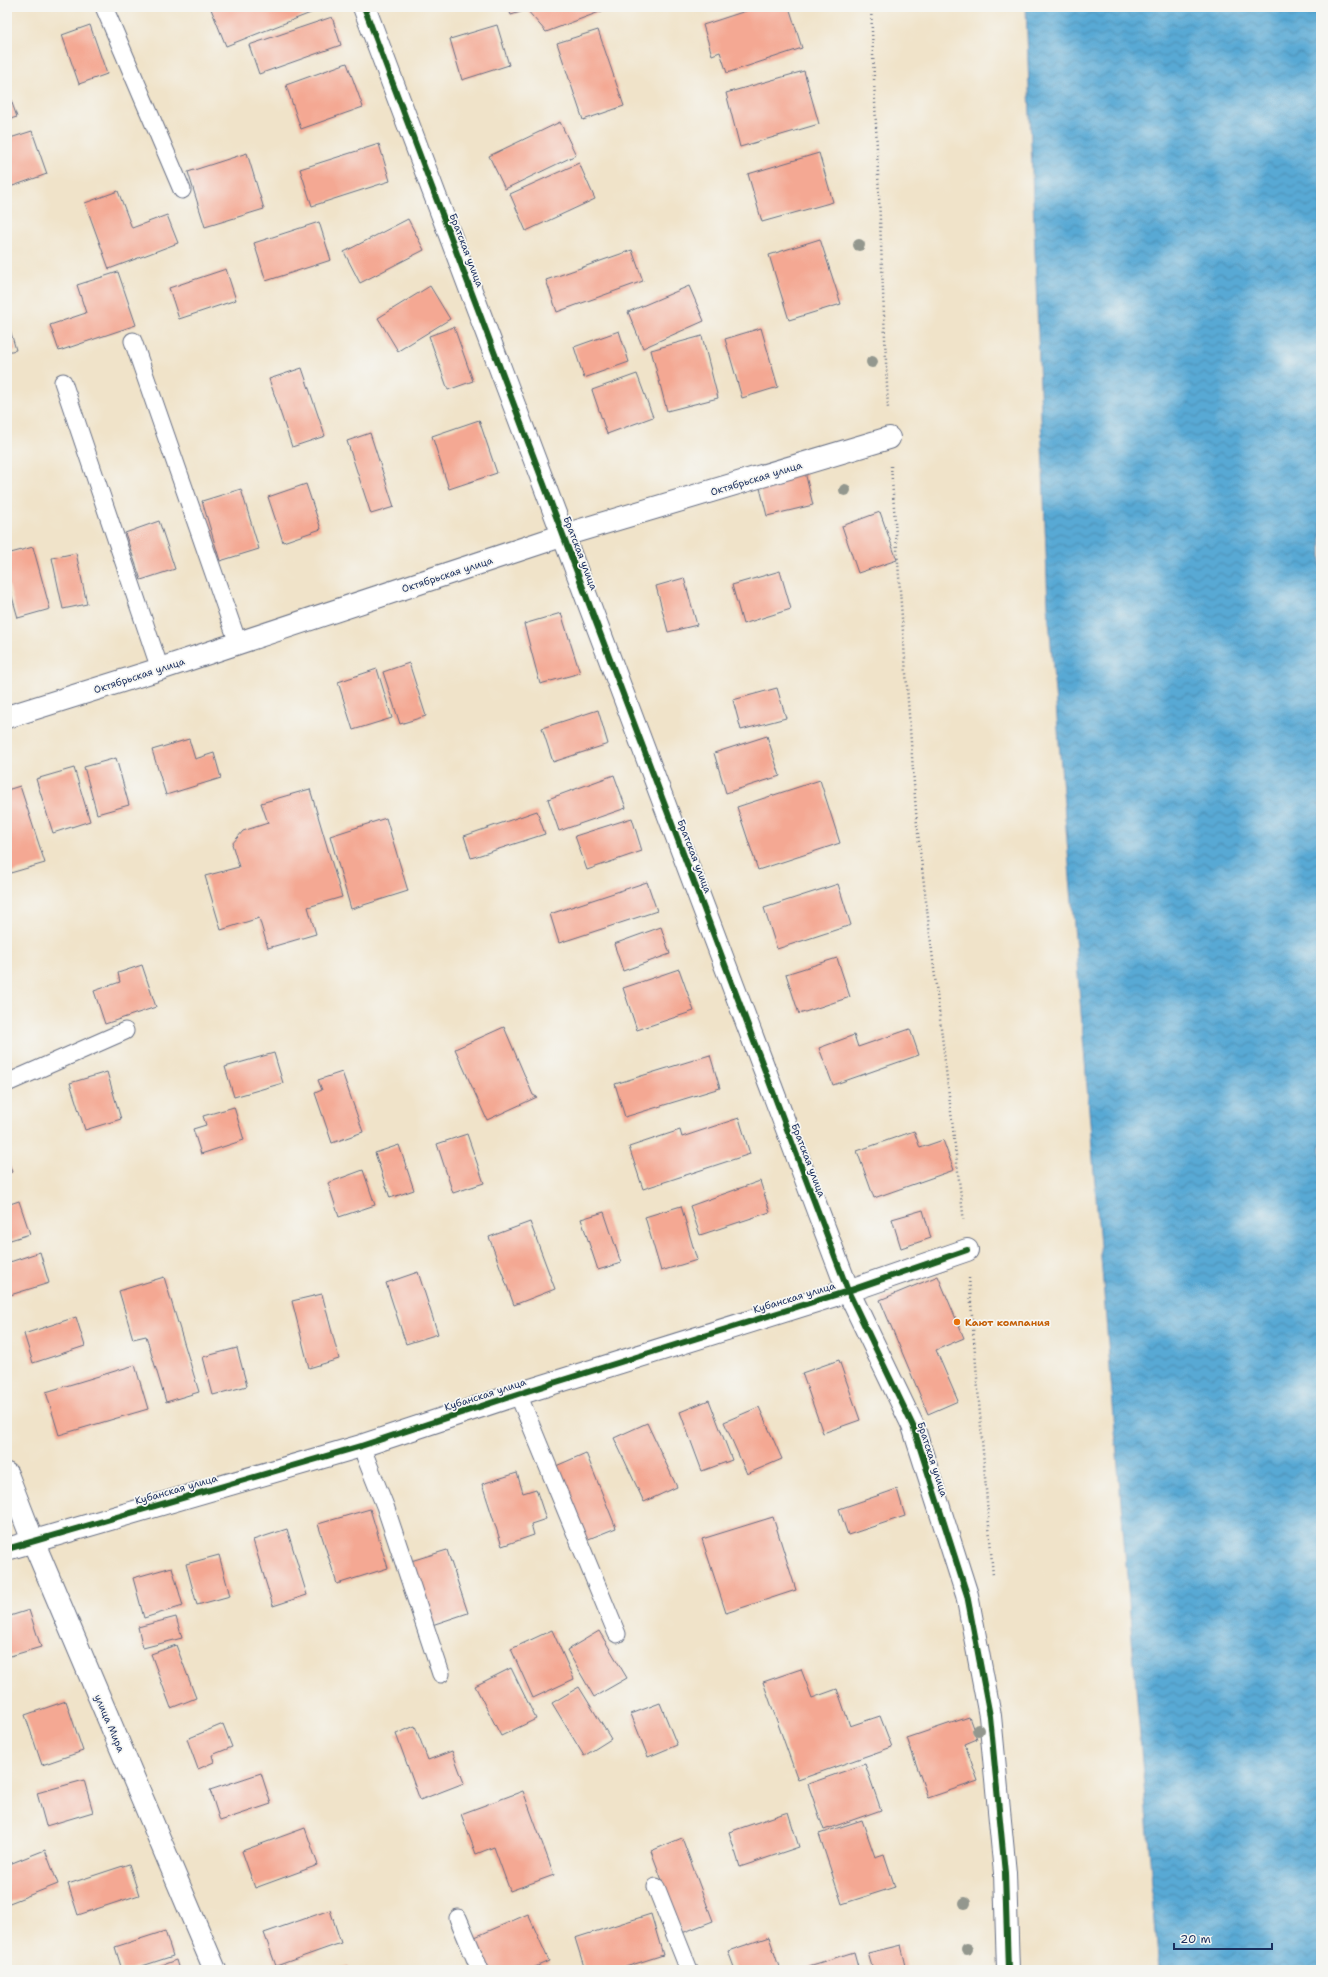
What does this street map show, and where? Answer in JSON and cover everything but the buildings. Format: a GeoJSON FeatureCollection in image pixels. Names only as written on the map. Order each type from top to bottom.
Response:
{"type":"FeatureCollection","features":[{"type":"Feature","properties":{"kind":"street","name":"Братская улица"},"geometry":{"type":"LineString","coordinates":[[364,7],[848,1290],[913,1426],[967,1595],[990,1716],[1005,1873],[1008,1970]]}},
{"type":"Feature","properties":{"kind":"street","name":"Октябрьская улица"},"geometry":{"type":"LineString","coordinates":[[7,717],[160,669],[564,535],[889,438]]}},
{"type":"Feature","properties":{"kind":"street","name":"Кубанская улица"},"geometry":{"type":"LineString","coordinates":[[7,1549],[361,1446],[518,1394],[848,1290],[967,1250]]}},
{"type":"Feature","properties":{"kind":"street","name":"улица Мира"},"geometry":{"type":"LineString","coordinates":[[7,1474],[33,1541],[215,1970]]}},
{"type":"Feature","properties":{"kind":"lane"},"geometry":{"type":"LineString","coordinates":[[104,7],[182,190]]}},
{"type":"Feature","properties":{"kind":"lane"},"geometry":{"type":"LineString","coordinates":[[133,341],[238,643]]}},
{"type":"Feature","properties":{"kind":"lane"},"geometry":{"type":"LineString","coordinates":[[63,382],[160,669]]}},
{"type":"Feature","properties":{"kind":"lane"},"geometry":{"type":"LineString","coordinates":[[7,1083],[125,1031]]}},
{"type":"Feature","properties":{"kind":"lane"},"geometry":{"type":"LineString","coordinates":[[518,1394],[617,1634]]}},
{"type":"Feature","properties":{"kind":"lane"},"geometry":{"type":"LineString","coordinates":[[361,1446],[386,1506],[441,1674]]}},
{"type":"Feature","properties":{"kind":"lane"},"geometry":{"type":"LineString","coordinates":[[656,1887],[689,1970]]}},
{"type":"Feature","properties":{"kind":"lane"},"geometry":{"type":"LineString","coordinates":[[458,1918],[480,1970]]}},
{"type":"Feature","properties":{"kind":"path"},"geometry":{"type":"LineString","coordinates":[[871,7],[889,438],[917,825],[967,1250]]}},
{"type":"Feature","properties":{"kind":"water"},"geometry":{"type":"Polygon","coordinates":[[[1026,7],[1321,7],[1321,1970],[1159,1970],[1048,607],[1026,7]]]}},
{"type":"Feature","properties":{"kind":"cycle path"},"geometry":{"type":"LineString","coordinates":[[364,7],[848,1291],[913,1426],[967,1595],[990,1716],[1005,1873],[1008,1970]]}},
{"type":"Feature","properties":{"kind":"cycle path"},"geometry":{"type":"LineString","coordinates":[[7,1549],[361,1446],[518,1394],[848,1291],[967,1250]]}},
{"type":"Feature","properties":{"kind":"place","name":"Кают компания"},"geometry":{"type":"Point","coordinates":[957,1322]}}]}
